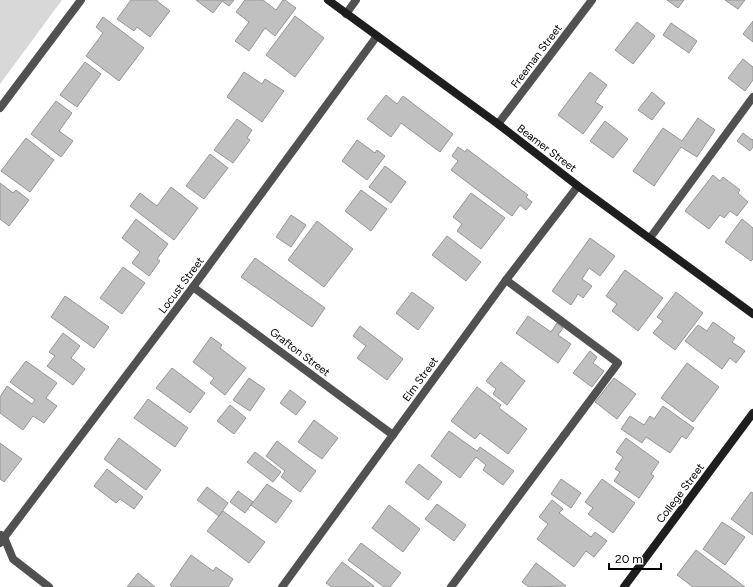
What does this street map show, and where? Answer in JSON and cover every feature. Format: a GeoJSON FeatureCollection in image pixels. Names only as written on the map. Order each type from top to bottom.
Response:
{"type":"FeatureCollection","features":[{"type":"Feature","properties":{"kind":"street"},"geometry":{"type":"LineString","coordinates":[[0,108],[81,0]]}},
{"type":"Feature","properties":{"kind":"street","name":"Beamer Street"},"geometry":{"type":"LineString","coordinates":[[328,0],[498,124],[578,186],[753,314]]}},
{"type":"Feature","properties":{"kind":"street"},"geometry":{"type":"LineString","coordinates":[[346,14],[356,0]]}},
{"type":"Feature","properties":{"kind":"street","name":"Freeman Street"},"geometry":{"type":"LineString","coordinates":[[498,124],[592,0]]}},
{"type":"Feature","properties":{"kind":"street","name":"Locust Street"},"geometry":{"type":"LineString","coordinates":[[1,538],[193,287],[377,36]]}},
{"type":"Feature","properties":{"kind":"street"},"geometry":{"type":"LineString","coordinates":[[650,238],[753,97]]}},
{"type":"Feature","properties":{"kind":"street","name":"Elm Street"},"geometry":{"type":"LineString","coordinates":[[282,587],[506,280],[578,186]]}},
{"type":"Feature","properties":{"kind":"street"},"geometry":{"type":"LineString","coordinates":[[451,587],[618,363],[506,280]]}},
{"type":"Feature","properties":{"kind":"street","name":"Grafton Street"},"geometry":{"type":"LineString","coordinates":[[193,287],[393,435]]}},
{"type":"Feature","properties":{"kind":"street","name":"College Street"},"geometry":{"type":"LineString","coordinates":[[624,587],[753,413]]}},
{"type":"Feature","properties":{"kind":"street"},"geometry":{"type":"LineString","coordinates":[[1,538],[13,559],[49,587]]}},
{"type":"Feature","properties":{"kind":"shaded area"},"geometry":{"type":"Polygon","coordinates":[[[0,0],[62,0],[0,84],[0,0]]]}},
{"type":"Feature","properties":{"kind":"building"},"geometry":{"type":"Polygon","coordinates":[[[131,0],[157,0],[170,11],[150,37],[137,27],[134,31],[117,19],[131,0]]]}},
{"type":"Feature","properties":{"kind":"building"},"geometry":{"type":"Polygon","coordinates":[[[196,0],[234,0],[229,6],[222,1],[213,13],[196,0]]]}},
{"type":"Feature","properties":{"kind":"building"},"geometry":{"type":"Polygon","coordinates":[[[245,0],[263,0],[276,10],[283,0],[285,0],[296,8],[275,36],[265,28],[249,51],[235,41],[249,22],[236,12],[245,0]]]}},
{"type":"Feature","properties":{"kind":"building"},"geometry":{"type":"Polygon","coordinates":[[[667,0],[684,0],[678,8],[667,0]]]}},
{"type":"Feature","properties":{"kind":"building"},"geometry":{"type":"Polygon","coordinates":[[[725,0],[745,0],[738,9],[725,0]]]}},
{"type":"Feature","properties":{"kind":"building"},"geometry":{"type":"Polygon","coordinates":[[[295,16],[324,38],[295,77],[266,55],[295,16]]]}},
{"type":"Feature","properties":{"kind":"building"},"geometry":{"type":"Polygon","coordinates":[[[103,17],[144,48],[119,81],[86,56],[103,33],[96,27],[103,17]]]}},
{"type":"Feature","properties":{"kind":"building"},"geometry":{"type":"Polygon","coordinates":[[[753,21],[753,42],[743,34],[753,21]]]}},
{"type":"Feature","properties":{"kind":"building"},"geometry":{"type":"Polygon","coordinates":[[[637,22],[655,36],[633,64],[615,50],[637,22]]]}},
{"type":"Feature","properties":{"kind":"building"},"geometry":{"type":"Polygon","coordinates":[[[671,23],[697,41],[689,53],[663,35],[671,23]]]}},
{"type":"Feature","properties":{"kind":"building"},"geometry":{"type":"Polygon","coordinates":[[[743,59],[753,67],[753,80],[745,91],[728,78],[743,59]]]}},
{"type":"Feature","properties":{"kind":"building"},"geometry":{"type":"Polygon","coordinates":[[[85,62],[101,74],[77,107],[60,95],[85,62]]]}},
{"type":"Feature","properties":{"kind":"building"},"geometry":{"type":"Polygon","coordinates":[[[244,72],[262,84],[265,79],[284,91],[262,122],[227,97],[244,72]]]}},
{"type":"Feature","properties":{"kind":"building"},"geometry":{"type":"Polygon","coordinates":[[[590,72],[607,85],[595,102],[603,107],[583,134],[558,115],[590,72]]]}},
{"type":"Feature","properties":{"kind":"building"},"geometry":{"type":"Polygon","coordinates":[[[652,92],[665,103],[652,120],[638,110],[652,92]]]}},
{"type":"Feature","properties":{"kind":"building"},"geometry":{"type":"Polygon","coordinates":[[[386,95],[397,104],[403,96],[453,134],[440,152],[401,123],[391,137],[367,119],[386,95]]]}},
{"type":"Feature","properties":{"kind":"building"},"geometry":{"type":"Polygon","coordinates":[[[56,101],[72,113],[59,131],[73,141],[61,157],[31,134],[56,101]]]}},
{"type":"Feature","properties":{"kind":"building"},"geometry":{"type":"Polygon","coordinates":[[[698,118],[715,130],[697,157],[681,147],[654,186],[633,171],[663,128],[682,141],[698,118]]]}},
{"type":"Feature","properties":{"kind":"building"},"geometry":{"type":"Polygon","coordinates":[[[237,119],[252,130],[247,138],[250,140],[233,163],[214,150],[237,119]]]}},
{"type":"Feature","properties":{"kind":"building"},"geometry":{"type":"Polygon","coordinates":[[[605,121],[628,139],[613,158],[590,141],[605,121]]]}},
{"type":"Feature","properties":{"kind":"building"},"geometry":{"type":"Polygon","coordinates":[[[743,133],[752,140],[753,139],[753,147],[750,151],[737,141],[743,133]]]}},
{"type":"Feature","properties":{"kind":"building"},"geometry":{"type":"Polygon","coordinates":[[[26,138],[54,160],[30,192],[1,171],[26,138]]]}},
{"type":"Feature","properties":{"kind":"building"},"geometry":{"type":"Polygon","coordinates":[[[357,140],[375,153],[377,150],[385,156],[367,180],[342,161],[357,140]]]}},
{"type":"Feature","properties":{"kind":"building"},"geometry":{"type":"Polygon","coordinates":[[[458,147],[465,152],[467,149],[528,195],[526,197],[532,202],[526,210],[520,205],[512,216],[451,170],[458,161],[452,156],[458,147]]]}},
{"type":"Feature","properties":{"kind":"building"},"geometry":{"type":"Polygon","coordinates":[[[210,154],[228,168],[204,199],[186,186],[210,154]]]}},
{"type":"Feature","properties":{"kind":"building"},"geometry":{"type":"Polygon","coordinates":[[[385,166],[406,182],[391,203],[369,187],[385,166]]]}},
{"type":"Feature","properties":{"kind":"building"},"geometry":{"type":"Polygon","coordinates":[[[713,175],[720,181],[723,177],[740,190],[738,193],[748,202],[737,216],[730,211],[724,218],[720,215],[709,229],[685,211],[713,175]]]}},
{"type":"Feature","properties":{"kind":"building"},"geometry":{"type":"Polygon","coordinates":[[[0,183],[13,193],[16,190],[29,200],[9,226],[0,219],[0,183]]]}},
{"type":"Feature","properties":{"kind":"building"},"geometry":{"type":"Polygon","coordinates":[[[171,187],[198,208],[174,240],[130,206],[140,193],[157,206],[171,187]]]}},
{"type":"Feature","properties":{"kind":"building"},"geometry":{"type":"Polygon","coordinates":[[[361,190],[387,209],[371,231],[345,211],[361,190]]]}},
{"type":"Feature","properties":{"kind":"building"},"geometry":{"type":"Polygon","coordinates":[[[471,193],[505,218],[481,249],[457,231],[462,224],[453,217],[471,193]]]}},
{"type":"Feature","properties":{"kind":"building"},"geometry":{"type":"Polygon","coordinates":[[[291,215],[306,225],[291,247],[276,237],[291,215]]]}},
{"type":"Feature","properties":{"kind":"building"},"geometry":{"type":"Polygon","coordinates":[[[136,219],[168,244],[157,259],[160,261],[149,276],[132,263],[140,252],[122,238],[136,219]]]}},
{"type":"Feature","properties":{"kind":"building"},"geometry":{"type":"Polygon","coordinates":[[[742,219],[753,228],[753,259],[751,261],[725,242],[742,219]]]}},
{"type":"Feature","properties":{"kind":"building"},"geometry":{"type":"Polygon","coordinates":[[[317,221],[353,249],[324,287],[288,260],[317,221]]]}},
{"type":"Feature","properties":{"kind":"building"},"geometry":{"type":"Polygon","coordinates":[[[447,236],[481,262],[466,281],[432,255],[447,236]]]}},
{"type":"Feature","properties":{"kind":"building"},"geometry":{"type":"Polygon","coordinates":[[[590,238],[615,256],[600,276],[589,268],[582,279],[592,286],[583,298],[578,294],[571,305],[552,291],[590,238]]]}},
{"type":"Feature","properties":{"kind":"building"},"geometry":{"type":"Polygon","coordinates":[[[255,258],[325,308],[312,327],[241,277],[255,258]]]}},
{"type":"Feature","properties":{"kind":"building"},"geometry":{"type":"Polygon","coordinates":[[[123,267],[145,283],[122,314],[100,298],[123,267]]]}},
{"type":"Feature","properties":{"kind":"building"},"geometry":{"type":"Polygon","coordinates":[[[625,270],[663,298],[638,331],[612,311],[617,304],[606,296],[625,270]]]}},
{"type":"Feature","properties":{"kind":"building"},"geometry":{"type":"Polygon","coordinates":[[[412,292],[434,308],[418,330],[396,313],[412,292]]]}},
{"type":"Feature","properties":{"kind":"building"},"geometry":{"type":"Polygon","coordinates":[[[676,292],[703,313],[675,350],[653,333],[663,321],[657,317],[676,292]]]}},
{"type":"Feature","properties":{"kind":"building"},"geometry":{"type":"Polygon","coordinates":[[[65,296],[109,327],[94,348],[51,317],[65,296]]]}},
{"type":"Feature","properties":{"kind":"building"},"geometry":{"type":"Polygon","coordinates":[[[528,316],[551,332],[557,323],[563,328],[558,335],[571,344],[558,363],[516,333],[528,316]]]}},
{"type":"Feature","properties":{"kind":"building"},"geometry":{"type":"Polygon","coordinates":[[[713,322],[735,338],[732,342],[745,351],[736,363],[730,358],[722,369],[685,341],[698,325],[707,331],[713,322]]]}},
{"type":"Feature","properties":{"kind":"building"},"geometry":{"type":"Polygon","coordinates":[[[360,326],[403,359],[387,380],[357,358],[366,346],[353,336],[360,326]]]}},
{"type":"Feature","properties":{"kind":"building"},"geometry":{"type":"Polygon","coordinates":[[[63,333],[80,346],[71,358],[85,369],[73,385],[47,366],[55,356],[49,352],[63,333]]]}},
{"type":"Feature","properties":{"kind":"building"},"geometry":{"type":"Polygon","coordinates":[[[211,337],[222,345],[220,348],[246,368],[225,395],[210,383],[214,378],[193,362],[211,337]]]}},
{"type":"Feature","properties":{"kind":"building"},"geometry":{"type":"Polygon","coordinates":[[[590,351],[597,357],[593,363],[604,371],[592,387],[573,373],[590,351]]]}},
{"type":"Feature","properties":{"kind":"building"},"geometry":{"type":"Polygon","coordinates":[[[26,361],[57,383],[46,398],[57,406],[44,423],[33,416],[23,430],[0,413],[0,397],[7,386],[32,404],[35,400],[10,382],[26,361]]]}},
{"type":"Feature","properties":{"kind":"building"},"geometry":{"type":"Polygon","coordinates":[[[501,362],[525,381],[507,405],[493,394],[496,389],[486,381],[501,362]]]}},
{"type":"Feature","properties":{"kind":"building"},"geometry":{"type":"Polygon","coordinates":[[[687,363],[719,387],[693,422],[661,398],[687,363]]]}},
{"type":"Feature","properties":{"kind":"building"},"geometry":{"type":"Polygon","coordinates":[[[172,368],[205,393],[190,413],[156,388],[172,368]]]}},
{"type":"Feature","properties":{"kind":"building"},"geometry":{"type":"Polygon","coordinates":[[[249,378],[265,389],[250,411],[233,400],[249,378]]]}},
{"type":"Feature","properties":{"kind":"building"},"geometry":{"type":"Polygon","coordinates":[[[614,378],[636,394],[617,419],[595,402],[614,378]]]}},
{"type":"Feature","properties":{"kind":"building"},"geometry":{"type":"Polygon","coordinates":[[[477,387],[501,405],[499,408],[527,429],[508,454],[480,433],[475,439],[451,421],[477,387]]]}},
{"type":"Feature","properties":{"kind":"building"},"geometry":{"type":"Polygon","coordinates":[[[290,390],[306,402],[296,415],[280,403],[290,390]]]}},
{"type":"Feature","properties":{"kind":"building"},"geometry":{"type":"Polygon","coordinates":[[[148,399],[188,428],[175,447],[134,418],[148,399]]]}},
{"type":"Feature","properties":{"kind":"building"},"geometry":{"type":"Polygon","coordinates":[[[230,405],[246,418],[234,434],[217,421],[230,405]]]}},
{"type":"Feature","properties":{"kind":"building"},"geometry":{"type":"Polygon","coordinates":[[[663,406],[694,428],[686,439],[682,436],[670,453],[646,437],[642,443],[621,429],[630,416],[644,425],[650,416],[654,419],[663,406]]]}},
{"type":"Feature","properties":{"kind":"building"},"geometry":{"type":"Polygon","coordinates":[[[314,420],[338,438],[322,459],[298,442],[314,420]]]}},
{"type":"Feature","properties":{"kind":"building"},"geometry":{"type":"Polygon","coordinates":[[[449,431],[477,451],[480,447],[514,471],[503,485],[483,470],[486,465],[476,457],[460,478],[431,456],[449,431]]]}},
{"type":"Feature","properties":{"kind":"building"},"geometry":{"type":"Polygon","coordinates":[[[119,438],[161,470],[146,490],[104,459],[119,438]]]}},
{"type":"Feature","properties":{"kind":"building"},"geometry":{"type":"Polygon","coordinates":[[[626,438],[659,462],[651,474],[654,476],[639,498],[614,481],[620,472],[615,469],[623,457],[616,452],[626,438]]]}},
{"type":"Feature","properties":{"kind":"building"},"geometry":{"type":"Polygon","coordinates":[[[277,441],[316,471],[300,492],[281,477],[285,471],[266,456],[277,441]]]}},
{"type":"Feature","properties":{"kind":"building"},"geometry":{"type":"Polygon","coordinates":[[[0,443],[22,459],[4,482],[0,479],[0,443]]]}},
{"type":"Feature","properties":{"kind":"building"},"geometry":{"type":"Polygon","coordinates":[[[255,452],[281,472],[273,482],[247,462],[255,452]]]}},
{"type":"Feature","properties":{"kind":"building"},"geometry":{"type":"Polygon","coordinates":[[[419,464],[442,482],[428,500],[405,482],[419,464]]]}},
{"type":"Feature","properties":{"kind":"building"},"geometry":{"type":"Polygon","coordinates":[[[107,469],[143,497],[134,509],[120,499],[116,503],[94,486],[107,469]]]}},
{"type":"Feature","properties":{"kind":"building"},"geometry":{"type":"Polygon","coordinates":[[[561,479],[581,493],[571,508],[551,494],[561,479]]]}},
{"type":"Feature","properties":{"kind":"building"},"geometry":{"type":"Polygon","coordinates":[[[602,479],[635,503],[613,533],[588,514],[593,508],[585,502],[602,479]]]}},
{"type":"Feature","properties":{"kind":"building"},"geometry":{"type":"Polygon","coordinates":[[[267,484],[292,501],[276,523],[251,505],[267,484]]]}},
{"type":"Feature","properties":{"kind":"building"},"geometry":{"type":"Polygon","coordinates":[[[207,487],[228,503],[219,516],[197,500],[207,487]]]}},
{"type":"Feature","properties":{"kind":"building"},"geometry":{"type":"Polygon","coordinates":[[[238,491],[253,502],[245,513],[230,502],[238,491]]]}},
{"type":"Feature","properties":{"kind":"building"},"geometry":{"type":"Polygon","coordinates":[[[751,492],[753,493],[753,535],[731,519],[751,492]]]}},
{"type":"Feature","properties":{"kind":"building"},"geometry":{"type":"Polygon","coordinates":[[[552,500],[563,509],[559,513],[591,537],[595,532],[607,541],[594,557],[586,551],[574,567],[537,539],[548,524],[539,517],[552,500]]]}},
{"type":"Feature","properties":{"kind":"building"},"geometry":{"type":"Polygon","coordinates":[[[437,504],[466,525],[454,541],[425,519],[437,504]]]}},
{"type":"Feature","properties":{"kind":"building"},"geometry":{"type":"Polygon","coordinates":[[[389,505],[420,529],[403,552],[372,528],[389,505]]]}},
{"type":"Feature","properties":{"kind":"building"},"geometry":{"type":"Polygon","coordinates":[[[223,511],[265,542],[249,563],[207,531],[223,511]]]}},
{"type":"Feature","properties":{"kind":"building"},"geometry":{"type":"Polygon","coordinates":[[[722,522],[745,537],[725,565],[703,549],[722,522]]]}},
{"type":"Feature","properties":{"kind":"building"},"geometry":{"type":"Polygon","coordinates":[[[361,543],[401,573],[390,587],[384,587],[348,560],[361,543]]]}},
{"type":"Feature","properties":{"kind":"building"},"geometry":{"type":"Polygon","coordinates":[[[696,550],[745,587],[693,587],[677,575],[696,550]]]}},
{"type":"Feature","properties":{"kind":"building"},"geometry":{"type":"Polygon","coordinates":[[[191,555],[213,571],[216,567],[233,579],[228,587],[172,587],[170,585],[191,555]]]}},
{"type":"Feature","properties":{"kind":"building"},"geometry":{"type":"Polygon","coordinates":[[[342,562],[374,586],[332,587],[326,583],[342,562]]]}},
{"type":"Feature","properties":{"kind":"building"},"geometry":{"type":"Polygon","coordinates":[[[536,563],[566,586],[529,587],[522,582],[536,563]]]}},
{"type":"Feature","properties":{"kind":"building"},"geometry":{"type":"Polygon","coordinates":[[[138,573],[155,587],[127,587],[138,573]]]}}]}
